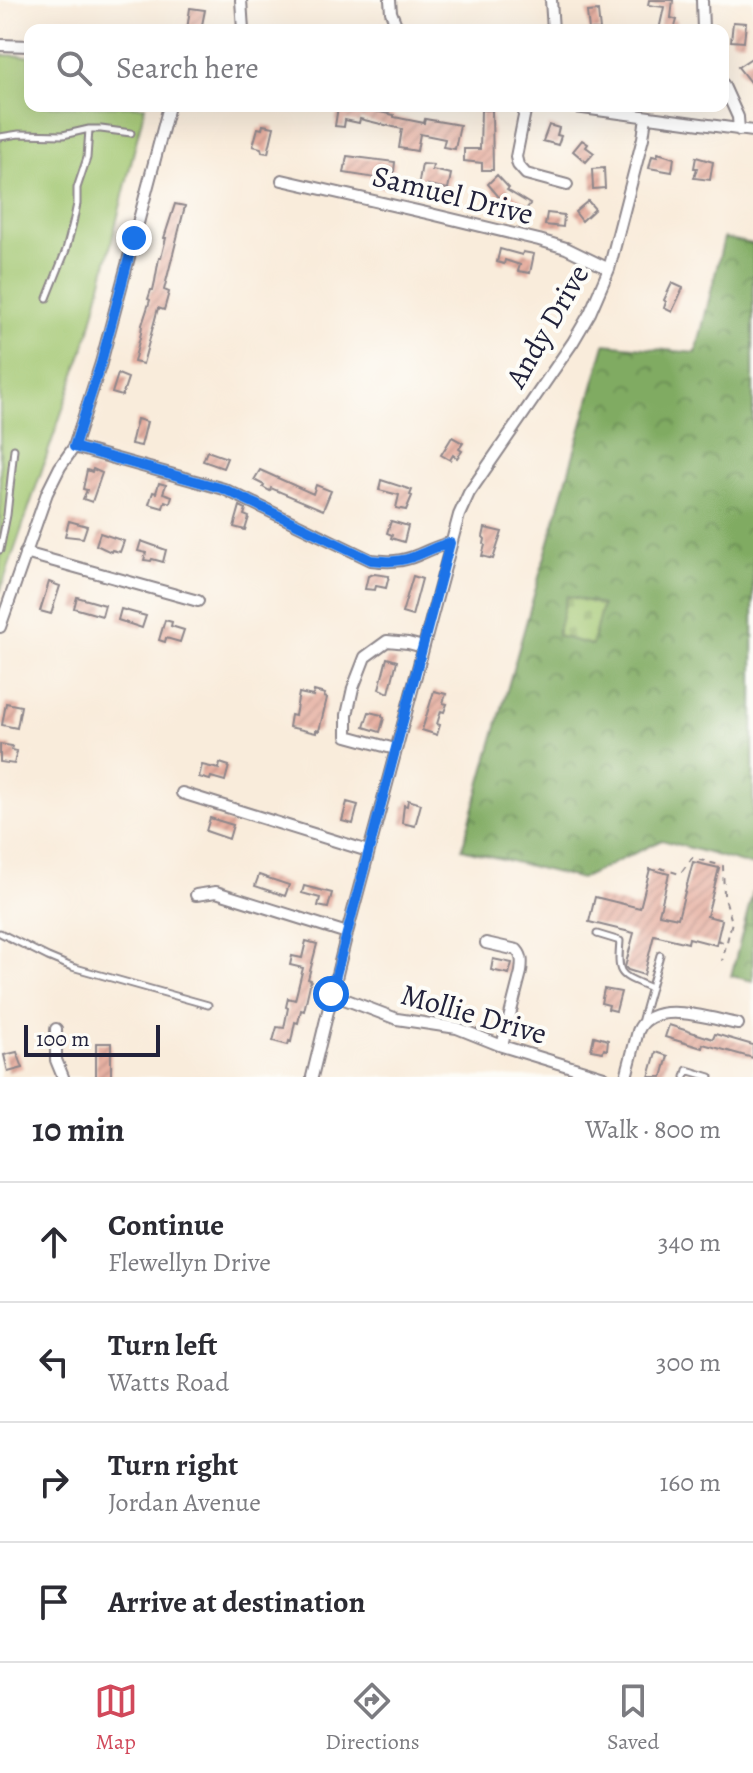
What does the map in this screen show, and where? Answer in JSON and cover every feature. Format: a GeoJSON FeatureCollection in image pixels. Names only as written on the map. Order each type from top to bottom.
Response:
{"type":"FeatureCollection","features":[{"type":"Feature","properties":{"kind":"street"},"geometry":{"type":"LineString","coordinates":[[241,0],[243,24]]}},
{"type":"Feature","properties":{"kind":"street"},"geometry":{"type":"LineString","coordinates":[[390,0],[396,24]]}},
{"type":"Feature","properties":{"kind":"street"},"geometry":{"type":"LineString","coordinates":[[551,0],[553,24]]}},
{"type":"Feature","properties":{"kind":"street"},"geometry":{"type":"LineString","coordinates":[[702,0],[703,24]]}},
{"type":"Feature","properties":{"kind":"street"},"geometry":{"type":"LineString","coordinates":[[0,45],[24,46]]}},
{"type":"Feature","properties":{"kind":"street"},"geometry":{"type":"LineString","coordinates":[[729,97],[738,117],[739,130]]}},
{"type":"Feature","properties":{"kind":"street"},"geometry":{"type":"LineString","coordinates":[[0,627],[47,493],[74,447],[101,363],[167,112]]}},
{"type":"Feature","properties":{"kind":"street"},"geometry":{"type":"LineString","coordinates":[[525,112],[516,157],[518,165],[526,174],[567,185]]}},
{"type":"Feature","properties":{"kind":"street"},"geometry":{"type":"LineString","coordinates":[[611,112],[753,131]]}},
{"type":"Feature","properties":{"kind":"street","name":"Andy Drive"},"geometry":{"type":"LineString","coordinates":[[312,1077],[368,851],[459,515],[469,493],[590,313],[609,269],[646,117]]}},
{"type":"Feature","properties":{"kind":"street","name":"Samuel Drive"},"geometry":{"type":"LineString","coordinates":[[282,180],[539,240],[566,248],[609,269]]}},
{"type":"Feature","properties":{"kind":"street"},"geometry":{"type":"LineString","coordinates":[[74,447],[224,489],[371,560],[400,561],[436,545],[450,543]]}},
{"type":"Feature","properties":{"kind":"street"},"geometry":{"type":"LineString","coordinates":[[25,553],[198,601]]}},
{"type":"Feature","properties":{"kind":"street"},"geometry":{"type":"LineString","coordinates":[[395,749],[347,736],[347,715],[353,688],[365,657],[387,641],[423,647]]}},
{"type":"Feature","properties":{"kind":"street"},"geometry":{"type":"LineString","coordinates":[[182,793],[368,851]]}},
{"type":"Feature","properties":{"kind":"street"},"geometry":{"type":"LineString","coordinates":[[196,895],[216,892],[347,933]]}},
{"type":"Feature","properties":{"kind":"street"},"geometry":{"type":"LineString","coordinates":[[486,943],[517,950],[522,960],[502,1046]]}},
{"type":"Feature","properties":{"kind":"street","name":"Mollie Drive"},"geometry":{"type":"LineString","coordinates":[[331,994],[397,1019],[457,1028],[502,1046],[604,1077]]}},
{"type":"Feature","properties":{"kind":"street"},"geometry":{"type":"LineString","coordinates":[[626,1077],[641,1024],[651,1017],[670,1013],[738,1024]]}},
{"type":"Feature","properties":{"kind":"street"},"geometry":{"type":"LineString","coordinates":[[56,1029],[56,1060],[63,1077]]}},
{"type":"Feature","properties":{"kind":"lane"},"geometry":{"type":"LineString","coordinates":[[47,298],[66,250],[76,211],[77,184],[87,158],[89,129]]}},
{"type":"Feature","properties":{"kind":"lane"},"geometry":{"type":"LineString","coordinates":[[0,137],[63,135],[89,129],[131,133]]}},
{"type":"Feature","properties":{"kind":"lane"},"geometry":{"type":"LineString","coordinates":[[0,550],[14,449]]}},
{"type":"Feature","properties":{"kind":"lane"},"geometry":{"type":"LineString","coordinates":[[0,933],[72,967],[208,1005]]}},
{"type":"Feature","properties":{"kind":"lane"},"geometry":{"type":"LineString","coordinates":[[597,934],[620,941],[617,958],[621,972],[651,988]]}},
{"type":"Feature","properties":{"kind":"lane"},"geometry":{"type":"LineString","coordinates":[[641,1024],[660,955]]}},
{"type":"Feature","properties":{"kind":"lane"},"geometry":{"type":"LineString","coordinates":[[685,1077],[687,1070],[710,1077]]}},
{"type":"Feature","properties":{"kind":"path"},"geometry":{"type":"LineString","coordinates":[[660,868],[680,874],[692,858],[723,866],[724,895],[732,922],[722,961]]}},
{"type":"Feature","properties":{"kind":"path"},"geometry":{"type":"LineString","coordinates":[[717,940],[727,943]]}},
{"type":"Feature","properties":{"kind":"green space"},"geometry":{"type":"Polygon","coordinates":[[[0,55],[24,56],[24,112],[144,112],[90,330],[0,592],[0,55]]]}},
{"type":"Feature","properties":{"kind":"green space"},"geometry":{"type":"Polygon","coordinates":[[[724,238],[753,244],[753,866],[662,840],[581,879],[462,849],[605,344],[696,353],[724,238]]]}},
{"type":"Feature","properties":{"kind":"green space"},"geometry":{"type":"Polygon","coordinates":[[[567,596],[602,605],[592,645],[557,636],[567,596]]]}},
{"type":"Feature","properties":{"kind":"green space"},"geometry":{"type":"Polygon","coordinates":[[[753,891],[753,981],[731,976],[753,891]]]}},
{"type":"Feature","properties":{"kind":"building"},"geometry":{"type":"Polygon","coordinates":[[[649,0],[673,0],[671,18],[677,20],[676,24],[660,24],[664,7],[648,5],[649,0]]]}},
{"type":"Feature","properties":{"kind":"building"},"geometry":{"type":"Polygon","coordinates":[[[190,8],[205,10],[202,24],[188,24],[190,8]]]}},
{"type":"Feature","properties":{"kind":"building"},"geometry":{"type":"Polygon","coordinates":[[[598,11],[599,24],[588,24],[587,12],[598,11]]]}},
{"type":"Feature","properties":{"kind":"building"},"geometry":{"type":"Polygon","coordinates":[[[733,22],[746,23],[744,42],[731,41],[733,22]]]}},
{"type":"Feature","properties":{"kind":"building"},"geometry":{"type":"Polygon","coordinates":[[[753,57],[753,86],[738,67],[753,57]]]}},
{"type":"Feature","properties":{"kind":"building"},"geometry":{"type":"Polygon","coordinates":[[[337,112],[380,112],[424,123],[425,119],[460,125],[455,149],[443,147],[445,139],[420,134],[417,151],[399,148],[402,129],[360,119],[359,123],[345,120],[344,127],[335,126],[337,112]]]}},
{"type":"Feature","properties":{"kind":"building"},"geometry":{"type":"Polygon","coordinates":[[[481,112],[492,112],[493,170],[482,170],[482,163],[464,161],[464,149],[480,149],[481,112]]]}},
{"type":"Feature","properties":{"kind":"building"},"geometry":{"type":"Polygon","coordinates":[[[263,125],[274,127],[268,153],[253,146],[258,128],[262,129],[263,125]]]}},
{"type":"Feature","properties":{"kind":"building"},"geometry":{"type":"Polygon","coordinates":[[[549,125],[559,128],[557,135],[561,136],[558,145],[543,141],[549,125]]]}},
{"type":"Feature","properties":{"kind":"building"},"geometry":{"type":"Polygon","coordinates":[[[582,140],[594,153],[586,162],[573,151],[582,140]]]}},
{"type":"Feature","properties":{"kind":"building"},"geometry":{"type":"Polygon","coordinates":[[[658,153],[674,158],[672,172],[649,168],[652,156],[657,157],[658,153]]]}},
{"type":"Feature","properties":{"kind":"building"},"geometry":{"type":"Polygon","coordinates":[[[347,156],[395,162],[392,189],[380,188],[381,182],[376,178],[344,173],[347,156]]]}},
{"type":"Feature","properties":{"kind":"building"},"geometry":{"type":"Polygon","coordinates":[[[696,157],[713,162],[710,180],[694,178],[696,157]]]}},
{"type":"Feature","properties":{"kind":"building"},"geometry":{"type":"Polygon","coordinates":[[[422,164],[433,165],[432,170],[451,174],[448,189],[428,185],[426,195],[417,193],[422,164]]]}},
{"type":"Feature","properties":{"kind":"building"},"geometry":{"type":"Polygon","coordinates":[[[604,168],[605,188],[593,189],[592,169],[604,168]]]}},
{"type":"Feature","properties":{"kind":"building"},"geometry":{"type":"Polygon","coordinates":[[[497,175],[509,188],[507,190],[530,204],[524,212],[520,210],[518,215],[509,209],[488,184],[497,175]]]}},
{"type":"Feature","properties":{"kind":"building"},"geometry":{"type":"Polygon","coordinates":[[[588,201],[595,209],[582,221],[575,212],[588,201]]]}},
{"type":"Feature","properties":{"kind":"building"},"geometry":{"type":"Polygon","coordinates":[[[175,204],[185,206],[164,290],[169,292],[164,310],[158,308],[143,364],[134,362],[148,299],[175,204]]]}},
{"type":"Feature","properties":{"kind":"building"},"geometry":{"type":"Polygon","coordinates":[[[547,213],[564,215],[563,227],[545,225],[547,213]]]}},
{"type":"Feature","properties":{"kind":"building"},"geometry":{"type":"Polygon","coordinates":[[[500,249],[522,255],[523,252],[534,254],[530,273],[518,271],[520,265],[505,260],[504,264],[497,262],[500,249]]]}},
{"type":"Feature","properties":{"kind":"building"},"geometry":{"type":"Polygon","coordinates":[[[672,283],[683,288],[672,312],[664,308],[664,300],[672,283]]]}},
{"type":"Feature","properties":{"kind":"building"},"geometry":{"type":"Polygon","coordinates":[[[118,374],[128,378],[122,396],[112,393],[118,374]]]}},
{"type":"Feature","properties":{"kind":"building"},"geometry":{"type":"Polygon","coordinates":[[[137,419],[147,422],[141,446],[131,444],[137,419]]]}},
{"type":"Feature","properties":{"kind":"building"},"geometry":{"type":"Polygon","coordinates":[[[452,437],[463,443],[457,458],[453,455],[450,460],[441,455],[452,437]]]}},
{"type":"Feature","properties":{"kind":"building"},"geometry":{"type":"Polygon","coordinates":[[[207,451],[227,458],[223,468],[203,461],[207,451]]]}},
{"type":"Feature","properties":{"kind":"building"},"geometry":{"type":"Polygon","coordinates":[[[93,469],[102,473],[92,502],[83,499],[87,490],[83,489],[87,470],[92,472],[93,469]]]}},
{"type":"Feature","properties":{"kind":"building"},"geometry":{"type":"Polygon","coordinates":[[[260,470],[313,494],[316,485],[331,491],[323,510],[263,487],[254,480],[260,470]]]}},
{"type":"Feature","properties":{"kind":"building"},"geometry":{"type":"Polygon","coordinates":[[[381,480],[412,490],[406,510],[396,508],[399,495],[379,490],[381,480]]]}},
{"type":"Feature","properties":{"kind":"building"},"geometry":{"type":"Polygon","coordinates":[[[159,483],[166,485],[163,493],[172,496],[170,503],[165,501],[163,508],[149,504],[159,483]]]}},
{"type":"Feature","properties":{"kind":"building"},"geometry":{"type":"Polygon","coordinates":[[[240,506],[246,509],[244,515],[249,517],[245,530],[234,527],[240,506]]]}},
{"type":"Feature","properties":{"kind":"building"},"geometry":{"type":"Polygon","coordinates":[[[69,521],[87,526],[83,538],[65,536],[69,521]]]}},
{"type":"Feature","properties":{"kind":"building"},"geometry":{"type":"Polygon","coordinates":[[[391,521],[408,526],[404,542],[391,538],[392,535],[387,533],[391,521]]]}},
{"type":"Feature","properties":{"kind":"building"},"geometry":{"type":"Polygon","coordinates":[[[485,528],[502,532],[493,559],[482,556],[485,528]]]}},
{"type":"Feature","properties":{"kind":"building"},"geometry":{"type":"Polygon","coordinates":[[[100,533],[124,541],[120,552],[111,552],[96,545],[100,533]]]}},
{"type":"Feature","properties":{"kind":"building"},"geometry":{"type":"Polygon","coordinates":[[[141,541],[166,550],[163,562],[144,560],[146,553],[138,551],[141,541]]]}},
{"type":"Feature","properties":{"kind":"building"},"geometry":{"type":"Polygon","coordinates":[[[368,576],[389,576],[386,588],[376,586],[375,590],[365,589],[368,576]]]}},
{"type":"Feature","properties":{"kind":"building"},"geometry":{"type":"Polygon","coordinates":[[[413,576],[422,579],[412,616],[402,613],[413,576]]]}},
{"type":"Feature","properties":{"kind":"building"},"geometry":{"type":"Polygon","coordinates":[[[49,582],[60,586],[51,614],[40,611],[49,582]]]}},
{"type":"Feature","properties":{"kind":"building"},"geometry":{"type":"Polygon","coordinates":[[[77,597],[105,605],[102,616],[74,608],[77,597]]]}},
{"type":"Feature","properties":{"kind":"building"},"geometry":{"type":"Polygon","coordinates":[[[121,609],[146,616],[142,628],[118,620],[121,609]]]}},
{"type":"Feature","properties":{"kind":"building"},"geometry":{"type":"Polygon","coordinates":[[[165,620],[172,622],[171,626],[184,630],[180,642],[166,638],[165,642],[159,640],[165,620]]]}},
{"type":"Feature","properties":{"kind":"building"},"geometry":{"type":"Polygon","coordinates":[[[387,658],[397,661],[389,693],[379,689],[387,658]]]}},
{"type":"Feature","properties":{"kind":"building"},"geometry":{"type":"Polygon","coordinates":[[[314,691],[325,694],[327,698],[319,731],[289,727],[291,715],[295,716],[299,693],[313,696],[314,691]]]}},
{"type":"Feature","properties":{"kind":"building"},"geometry":{"type":"Polygon","coordinates":[[[434,691],[446,694],[443,703],[447,704],[444,712],[441,711],[437,735],[422,730],[434,691]]]}},
{"type":"Feature","properties":{"kind":"building"},"geometry":{"type":"Polygon","coordinates":[[[6,703],[21,706],[17,728],[2,725],[6,703]]]}},
{"type":"Feature","properties":{"kind":"building"},"geometry":{"type":"Polygon","coordinates":[[[369,712],[384,718],[380,732],[364,727],[369,712]]]}},
{"type":"Feature","properties":{"kind":"building"},"geometry":{"type":"Polygon","coordinates":[[[0,744],[12,746],[11,750],[17,751],[14,764],[0,762],[0,744]]]}},
{"type":"Feature","properties":{"kind":"building"},"geometry":{"type":"Polygon","coordinates":[[[220,763],[229,766],[225,781],[199,777],[202,765],[219,769],[220,763]]]}},
{"type":"Feature","properties":{"kind":"building"},"geometry":{"type":"Polygon","coordinates":[[[408,800],[421,804],[415,826],[402,823],[404,805],[407,806],[408,800]]]}},
{"type":"Feature","properties":{"kind":"building"},"geometry":{"type":"Polygon","coordinates":[[[347,802],[358,805],[353,824],[342,821],[347,802]]]}},
{"type":"Feature","properties":{"kind":"building"},"geometry":{"type":"Polygon","coordinates":[[[210,818],[233,825],[229,839],[206,831],[210,818]]]}},
{"type":"Feature","properties":{"kind":"building"},"geometry":{"type":"Polygon","coordinates":[[[693,862],[719,868],[707,916],[722,920],[716,945],[689,938],[688,943],[654,935],[644,975],[628,970],[625,967],[634,933],[589,922],[595,897],[640,908],[650,869],[669,874],[659,914],[678,918],[693,862]]]}},
{"type":"Feature","properties":{"kind":"building"},"geometry":{"type":"Polygon","coordinates":[[[259,875],[289,885],[285,896],[255,886],[259,875]]]}},
{"type":"Feature","properties":{"kind":"building"},"geometry":{"type":"Polygon","coordinates":[[[304,886],[332,893],[328,908],[318,906],[320,898],[302,893],[304,886]]]}},
{"type":"Feature","properties":{"kind":"building"},"geometry":{"type":"Polygon","coordinates":[[[306,941],[317,944],[308,979],[311,980],[304,1011],[301,1010],[298,1023],[295,1022],[288,1045],[273,1041],[277,1027],[284,1028],[288,998],[295,1000],[303,968],[290,965],[292,956],[302,958],[306,941]]]}},
{"type":"Feature","properties":{"kind":"building"},"geometry":{"type":"Polygon","coordinates":[[[493,959],[512,963],[509,974],[491,970],[493,959]]]}},
{"type":"Feature","properties":{"kind":"building"},"geometry":{"type":"Polygon","coordinates":[[[604,989],[621,992],[616,1011],[601,1003],[604,989]]]}},
{"type":"Feature","properties":{"kind":"building"},"geometry":{"type":"Polygon","coordinates":[[[669,1025],[713,1039],[715,1034],[753,1045],[753,1058],[665,1037],[669,1025]]]}},
{"type":"Feature","properties":{"kind":"building"},"geometry":{"type":"Polygon","coordinates":[[[594,1036],[608,1040],[607,1050],[591,1050],[594,1036]]]}},
{"type":"Feature","properties":{"kind":"building"},"geometry":{"type":"Polygon","coordinates":[[[96,1043],[111,1043],[111,1077],[96,1077],[96,1043]]]}},
{"type":"Feature","properties":{"kind":"building"},"geometry":{"type":"Polygon","coordinates":[[[17,1052],[23,1068],[8,1072],[4,1055],[17,1052]]]}},
{"type":"Feature","properties":{"kind":"building"},"geometry":{"type":"Polygon","coordinates":[[[656,1052],[668,1056],[662,1077],[649,1077],[656,1052]]]}},
{"type":"Feature","properties":{"kind":"route"},"geometry":{"type":"LineString","coordinates":[[134,238],[101,363],[74,447],[224,489],[371,560],[400,561],[436,545],[450,543],[331,994]]}}]}
